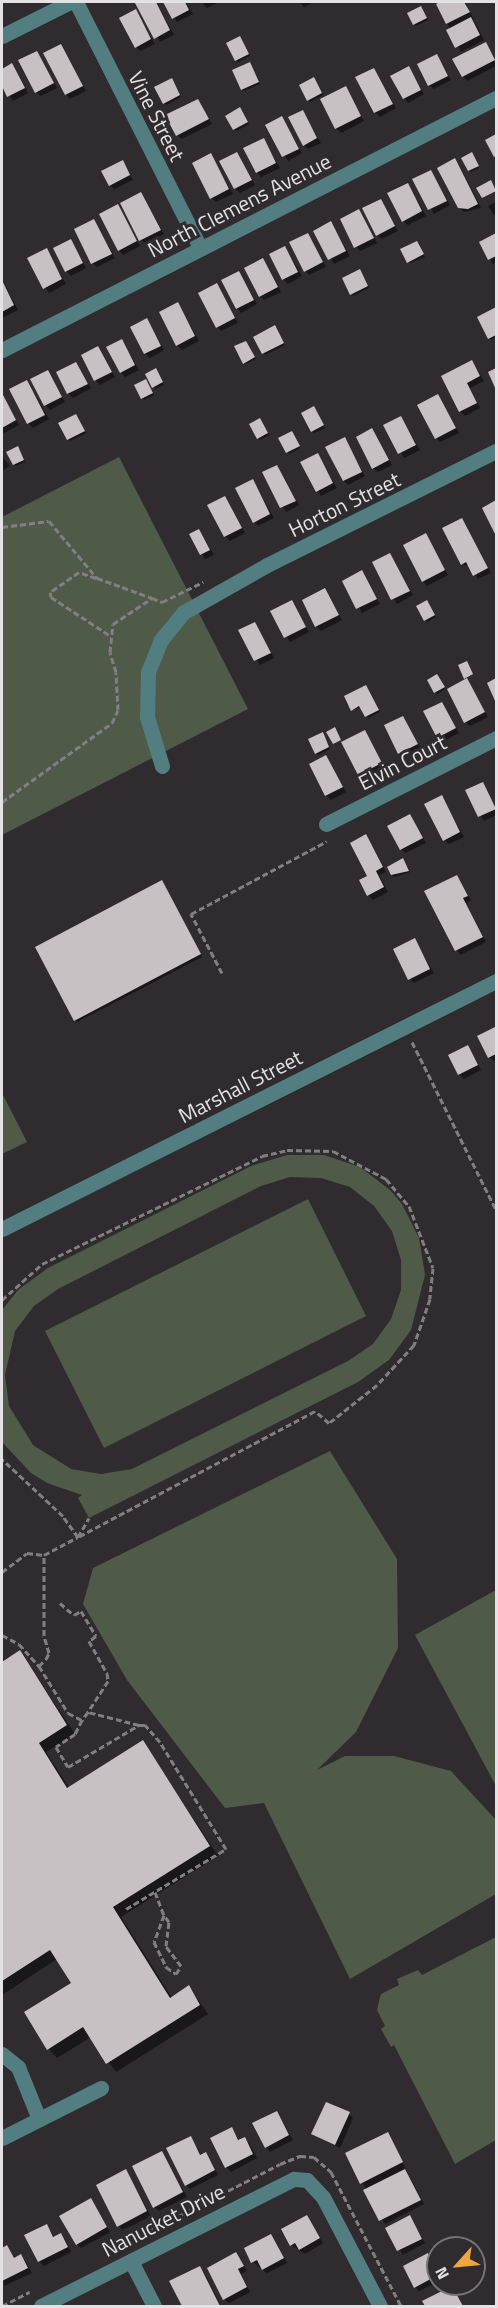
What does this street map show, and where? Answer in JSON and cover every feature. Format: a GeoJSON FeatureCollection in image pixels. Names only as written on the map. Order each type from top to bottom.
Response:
{"type":"FeatureCollection","features":[{"type":"Feature","properties":{"kind":"street"},"geometry":{"type":"LineString","coordinates":[[2,36],[69,2]]}},
{"type":"Feature","properties":{"kind":"street","name":"Vine Street"},"geometry":{"type":"LineString","coordinates":[[76,2],[200,248]]}},
{"type":"Feature","properties":{"kind":"street","name":"North Clemens Avenue"},"geometry":{"type":"LineString","coordinates":[[2,350],[496,98]]}},
{"type":"Feature","properties":{"kind":"street","name":"Horton Street"},"geometry":{"type":"LineString","coordinates":[[162,766],[147,717],[148,672],[161,640],[184,612],[267,564],[496,451]]}},
{"type":"Feature","properties":{"kind":"street","name":"Elvin Court"},"geometry":{"type":"LineString","coordinates":[[326,824],[496,738]]}},
{"type":"Feature","properties":{"kind":"street","name":"Marshall Street"},"geometry":{"type":"LineString","coordinates":[[2,1229],[496,981]]}},
{"type":"Feature","properties":{"kind":"street"},"geometry":{"type":"LineString","coordinates":[[2,2054],[18,2067],[39,2119]]}},
{"type":"Feature","properties":{"kind":"street"},"geometry":{"type":"LineString","coordinates":[[2,2138],[101,2088]]}},
{"type":"Feature","properties":{"kind":"street","name":"Nanucket Drive"},"geometry":{"type":"LineString","coordinates":[[41,2307],[279,2184],[307,2180],[323,2197],[380,2307]]}},
{"type":"Feature","properties":{"kind":"street"},"geometry":{"type":"LineString","coordinates":[[130,2261],[154,2307]]}},
{"type":"Feature","properties":{"kind":"path"},"geometry":{"type":"LineString","coordinates":[[2,527],[49,521],[97,578]]}},
{"type":"Feature","properties":{"kind":"path"},"geometry":{"type":"LineString","coordinates":[[109,635],[51,597],[50,592],[79,572],[162,602],[203,580],[211,597]]}},
{"type":"Feature","properties":{"kind":"path"},"geometry":{"type":"LineString","coordinates":[[2,802],[111,723],[118,710],[118,693],[109,635],[113,624],[152,598]]}},
{"type":"Feature","properties":{"kind":"path"},"geometry":{"type":"LineString","coordinates":[[222,973],[191,914],[327,841]]}},
{"type":"Feature","properties":{"kind":"path"},"geometry":{"type":"LineString","coordinates":[[405,1027],[496,1210]]}},
{"type":"Feature","properties":{"kind":"path"},"geometry":{"type":"LineString","coordinates":[[2,1300],[42,1264],[262,1156],[287,1150],[333,1151],[386,1179],[409,1206],[433,1268],[425,1316],[414,1345],[377,1385],[329,1423],[315,1411],[44,1555],[27,1553],[2,1572]]}},
{"type":"Feature","properties":{"kind":"path"},"geometry":{"type":"LineString","coordinates":[[2,1459],[63,1516],[78,1537]]}},
{"type":"Feature","properties":{"kind":"path"},"geometry":{"type":"LineString","coordinates":[[78,1537],[89,1518]]}},
{"type":"Feature","properties":{"kind":"path"},"geometry":{"type":"LineString","coordinates":[[39,1666],[49,1653],[44,1635],[44,1555]]}},
{"type":"Feature","properties":{"kind":"path"},"geometry":{"type":"LineString","coordinates":[[60,1603],[74,1615],[81,1611],[96,1636],[90,1641],[107,1673],[108,1681],[75,1734],[56,1747],[68,1767],[139,1725]]}},
{"type":"Feature","properties":{"kind":"path"},"geometry":{"type":"LineString","coordinates":[[2,1635],[19,1644],[39,1666],[68,1713],[82,1720]]}},
{"type":"Feature","properties":{"kind":"path"},"geometry":{"type":"LineString","coordinates":[[88,1712],[145,1725],[160,1742],[226,1849],[126,1909]]}},
{"type":"Feature","properties":{"kind":"path"},"geometry":{"type":"LineString","coordinates":[[155,1892],[169,1922],[166,1946],[181,1966],[176,1974],[166,1967],[154,1942],[164,1915]]}},
{"type":"Feature","properties":{"kind":"green space"},"geometry":{"type":"Polygon","coordinates":[[[119,457],[248,709],[2,835],[2,517],[119,457]]]}},
{"type":"Feature","properties":{"kind":"green space"},"geometry":{"type":"Polygon","coordinates":[[[2,1093],[27,1142],[2,1154],[2,1093]]]}},
{"type":"Feature","properties":{"kind":"green space"},"geometry":{"type":"Polygon","coordinates":[[[287,1155],[324,1155],[360,1167],[390,1190],[402,1204],[419,1238],[425,1275],[411,1330],[389,1360],[358,1382],[89,1518],[78,1498],[82,1495],[47,1483],[31,1473],[2,1442],[2,1310],[18,1290],[48,1268],[251,1166],[287,1155]],[[290,1177],[261,1186],[58,1289],[34,1306],[15,1331],[5,1375],[9,1406],[33,1445],[71,1469],[101,1474],[132,1469],[348,1361],[373,1344],[391,1319],[401,1290],[401,1260],[392,1231],[374,1206],[350,1187],[321,1178],[290,1177]]]}},
{"type":"Feature","properties":{"kind":"green space"},"geometry":{"type":"Polygon","coordinates":[[[308,1199],[366,1316],[104,1448],[45,1331],[308,1199]]]}},
{"type":"Feature","properties":{"kind":"green space"},"geometry":{"type":"Polygon","coordinates":[[[330,1451],[397,1559],[398,1648],[356,1732],[317,1770],[345,1756],[394,1756],[451,1771],[496,1820],[496,1894],[350,1979],[264,1803],[225,1808],[127,1680],[83,1604],[93,1568],[330,1451]]]}},
{"type":"Feature","properties":{"kind":"green space"},"geometry":{"type":"Polygon","coordinates":[[[496,1590],[496,1786],[415,1635],[496,1590]]]}},
{"type":"Feature","properties":{"kind":"green space"},"geometry":{"type":"Polygon","coordinates":[[[496,1937],[496,2140],[455,2164],[394,2045],[391,2047],[381,2029],[385,2026],[377,2010],[381,1994],[399,1985],[397,1979],[418,1970],[422,1975],[496,1937]]]}},
{"type":"Feature","properties":{"kind":"building"},"geometry":{"type":"Polygon","coordinates":[[[156,2],[170,30],[154,39],[135,3],[156,2]]]}},
{"type":"Feature","properties":{"kind":"building"},"geometry":{"type":"Polygon","coordinates":[[[163,2],[185,2],[189,10],[172,19],[163,2]]]}},
{"type":"Feature","properties":{"kind":"building"},"geometry":{"type":"Polygon","coordinates":[[[464,2],[470,12],[446,24],[436,4],[464,2]]]}},
{"type":"Feature","properties":{"kind":"building"},"geometry":{"type":"Polygon","coordinates":[[[421,6],[427,18],[413,25],[407,13],[421,6]]]}},
{"type":"Feature","properties":{"kind":"building"},"geometry":{"type":"Polygon","coordinates":[[[136,9],[151,39],[135,48],[119,18],[136,9]]]}},
{"type":"Feature","properties":{"kind":"building"},"geometry":{"type":"Polygon","coordinates":[[[471,17],[480,35],[455,48],[446,30],[471,17]]]}},
{"type":"Feature","properties":{"kind":"building"},"geometry":{"type":"Polygon","coordinates":[[[240,36],[249,54],[235,61],[226,43],[240,36]]]}},
{"type":"Feature","properties":{"kind":"building"},"geometry":{"type":"Polygon","coordinates":[[[486,42],[495,60],[462,77],[452,59],[486,42]]]}},
{"type":"Feature","properties":{"kind":"building"},"geometry":{"type":"Polygon","coordinates":[[[61,44],[83,86],[65,95],[43,53],[61,44]]]}},
{"type":"Feature","properties":{"kind":"building"},"geometry":{"type":"Polygon","coordinates":[[[37,51],[54,83],[35,93],[18,60],[37,51]]]}},
{"type":"Feature","properties":{"kind":"building"},"geometry":{"type":"Polygon","coordinates":[[[437,54],[448,76],[428,86],[417,64],[437,54]]]}},
{"type":"Feature","properties":{"kind":"building"},"geometry":{"type":"Polygon","coordinates":[[[250,62],[259,82],[241,90],[232,70],[250,62]]]}},
{"type":"Feature","properties":{"kind":"building"},"geometry":{"type":"Polygon","coordinates":[[[12,63],[25,88],[7,97],[2,86],[2,69],[12,63]]]}},
{"type":"Feature","properties":{"kind":"building"},"geometry":{"type":"Polygon","coordinates":[[[409,66],[421,90],[403,99],[390,76],[409,66]]]}},
{"type":"Feature","properties":{"kind":"building"},"geometry":{"type":"Polygon","coordinates":[[[374,68],[393,104],[374,113],[355,77],[374,68]]]}},
{"type":"Feature","properties":{"kind":"building"},"geometry":{"type":"Polygon","coordinates":[[[314,77],[322,93],[307,101],[299,85],[314,77]]]}},
{"type":"Feature","properties":{"kind":"building"},"geometry":{"type":"Polygon","coordinates":[[[172,78],[180,95],[163,104],[154,87],[172,78]]]}},
{"type":"Feature","properties":{"kind":"building"},"geometry":{"type":"Polygon","coordinates":[[[346,86],[361,116],[335,129],[320,99],[346,86]]]}},
{"type":"Feature","properties":{"kind":"building"},"geometry":{"type":"Polygon","coordinates":[[[198,99],[209,119],[176,136],[165,115],[198,99]]]}},
{"type":"Feature","properties":{"kind":"building"},"geometry":{"type":"Polygon","coordinates":[[[240,107],[248,122],[233,130],[225,116],[240,107]]]}},
{"type":"Feature","properties":{"kind":"building"},"geometry":{"type":"Polygon","coordinates":[[[303,110],[317,138],[303,146],[288,117],[303,110]]]}},
{"type":"Feature","properties":{"kind":"building"},"geometry":{"type":"Polygon","coordinates":[[[282,116],[299,149],[282,157],[265,125],[282,116]]]}},
{"type":"Feature","properties":{"kind":"building"},"geometry":{"type":"Polygon","coordinates":[[[496,134],[496,156],[494,157],[485,140],[496,134]]]}},
{"type":"Feature","properties":{"kind":"building"},"geometry":{"type":"Polygon","coordinates":[[[264,138],[276,163],[256,173],[243,148],[264,138]]]}},
{"type":"Feature","properties":{"kind":"building"},"geometry":{"type":"Polygon","coordinates":[[[237,152],[252,180],[234,189],[219,161],[237,152]]]}},
{"type":"Feature","properties":{"kind":"building"},"geometry":{"type":"Polygon","coordinates":[[[472,152],[479,166],[468,171],[461,158],[472,152]]]}},
{"type":"Feature","properties":{"kind":"building"},"geometry":{"type":"Polygon","coordinates":[[[211,153],[229,189],[210,199],[192,163],[211,153]]]}},
{"type":"Feature","properties":{"kind":"building"},"geometry":{"type":"Polygon","coordinates":[[[455,158],[478,204],[468,209],[458,208],[437,168],[455,158]]]}},
{"type":"Feature","properties":{"kind":"building"},"geometry":{"type":"Polygon","coordinates":[[[123,160],[130,175],[109,186],[101,171],[123,160]]]}},
{"type":"Feature","properties":{"kind":"building"},"geometry":{"type":"Polygon","coordinates":[[[431,170],[447,201],[428,210],[412,179],[431,170]]]}},
{"type":"Feature","properties":{"kind":"building"},"geometry":{"type":"Polygon","coordinates":[[[491,180],[496,191],[482,198],[476,188],[491,180]]]}},
{"type":"Feature","properties":{"kind":"building"},"geometry":{"type":"Polygon","coordinates":[[[408,183],[422,211],[402,222],[387,193],[408,183]]]}},
{"type":"Feature","properties":{"kind":"building"},"geometry":{"type":"Polygon","coordinates":[[[141,192],[161,230],[139,241],[120,203],[141,192]]]}},
{"type":"Feature","properties":{"kind":"building"},"geometry":{"type":"Polygon","coordinates":[[[381,199],[395,226],[376,236],[362,208],[381,199]]]}},
{"type":"Feature","properties":{"kind":"building"},"geometry":{"type":"Polygon","coordinates":[[[118,204],[137,241],[118,251],[99,214],[118,204]]]}},
{"type":"Feature","properties":{"kind":"building"},"geometry":{"type":"Polygon","coordinates":[[[359,209],[374,238],[354,248],[340,219],[359,209]]]}},
{"type":"Feature","properties":{"kind":"building"},"geometry":{"type":"Polygon","coordinates":[[[94,219],[112,254],[91,264],[74,229],[94,219]]]}},
{"type":"Feature","properties":{"kind":"building"},"geometry":{"type":"Polygon","coordinates":[[[331,221],[346,251],[328,260],[313,231],[331,221]]]}},
{"type":"Feature","properties":{"kind":"building"},"geometry":{"type":"Polygon","coordinates":[[[308,233],[323,262],[304,272],[289,242],[308,233]]]}},
{"type":"Feature","properties":{"kind":"building"},"geometry":{"type":"Polygon","coordinates":[[[496,233],[496,256],[488,260],[479,242],[496,233]]]}},
{"type":"Feature","properties":{"kind":"building"},"geometry":{"type":"Polygon","coordinates":[[[71,239],[83,263],[65,272],[53,248],[71,239]]]}},
{"type":"Feature","properties":{"kind":"building"},"geometry":{"type":"Polygon","coordinates":[[[417,241],[424,254],[407,263],[400,249],[417,241]]]}},
{"type":"Feature","properties":{"kind":"building"},"geometry":{"type":"Polygon","coordinates":[[[285,246],[298,272],[282,280],[269,254],[285,246]]]}},
{"type":"Feature","properties":{"kind":"building"},"geometry":{"type":"Polygon","coordinates":[[[47,248],[62,279],[43,289],[27,258],[47,248]]]}},
{"type":"Feature","properties":{"kind":"building"},"geometry":{"type":"Polygon","coordinates":[[[263,258],[278,287],[259,297],[244,268],[263,258]]]}},
{"type":"Feature","properties":{"kind":"building"},"geometry":{"type":"Polygon","coordinates":[[[360,269],[368,286],[350,295],[342,278],[360,269]]]}},
{"type":"Feature","properties":{"kind":"building"},"geometry":{"type":"Polygon","coordinates":[[[239,271],[254,300],[236,309],[221,280],[239,271]]]}},
{"type":"Feature","properties":{"kind":"building"},"geometry":{"type":"Polygon","coordinates":[[[2,280],[14,305],[2,312],[2,280]]]}},
{"type":"Feature","properties":{"kind":"building"},"geometry":{"type":"Polygon","coordinates":[[[217,283],[235,318],[216,328],[198,293],[217,283]]]}},
{"type":"Feature","properties":{"kind":"building"},"geometry":{"type":"Polygon","coordinates":[[[178,302],[195,336],[176,346],[159,312],[178,302]]]}},
{"type":"Feature","properties":{"kind":"building"},"geometry":{"type":"Polygon","coordinates":[[[496,307],[496,335],[488,339],[477,317],[496,307]]]}},
{"type":"Feature","properties":{"kind":"building"},"geometry":{"type":"Polygon","coordinates":[[[147,318],[161,346],[144,354],[130,327],[147,318]]]}},
{"type":"Feature","properties":{"kind":"building"},"geometry":{"type":"Polygon","coordinates":[[[275,325],[284,343],[262,354],[253,337],[275,325]]]}},
{"type":"Feature","properties":{"kind":"building"},"geometry":{"type":"Polygon","coordinates":[[[122,339],[135,365],[120,373],[106,347],[122,339]]]}},
{"type":"Feature","properties":{"kind":"building"},"geometry":{"type":"Polygon","coordinates":[[[246,341],[255,357],[243,364],[234,346],[246,341]]]}},
{"type":"Feature","properties":{"kind":"building"},"geometry":{"type":"Polygon","coordinates":[[[98,346],[112,372],[94,381],[81,355],[98,346]]]}},
{"type":"Feature","properties":{"kind":"building"},"geometry":{"type":"Polygon","coordinates":[[[472,360],[480,376],[467,383],[477,403],[459,412],[441,376],[472,360]]]}},
{"type":"Feature","properties":{"kind":"building"},"geometry":{"type":"Polygon","coordinates":[[[76,362],[88,384],[67,394],[56,372],[76,362]]]}},
{"type":"Feature","properties":{"kind":"building"},"geometry":{"type":"Polygon","coordinates":[[[156,368],[163,382],[152,388],[145,374],[156,368]]]}},
{"type":"Feature","properties":{"kind":"building"},"geometry":{"type":"Polygon","coordinates":[[[496,368],[496,390],[488,372],[496,368]]]}},
{"type":"Feature","properties":{"kind":"building"},"geometry":{"type":"Polygon","coordinates":[[[48,370],[62,397],[44,406],[30,379],[48,370]]]}},
{"type":"Feature","properties":{"kind":"building"},"geometry":{"type":"Polygon","coordinates":[[[146,379],[153,393],[141,399],[134,385],[146,379]]]}},
{"type":"Feature","properties":{"kind":"building"},"geometry":{"type":"Polygon","coordinates":[[[27,380],[45,415],[27,424],[9,389],[27,380]]]}},
{"type":"Feature","properties":{"kind":"building"},"geometry":{"type":"Polygon","coordinates":[[[2,393],[16,420],[2,428],[2,393]]]}},
{"type":"Feature","properties":{"kind":"building"},"geometry":{"type":"Polygon","coordinates":[[[438,394],[456,428],[435,439],[417,405],[438,394]]]}},
{"type":"Feature","properties":{"kind":"building"},"geometry":{"type":"Polygon","coordinates":[[[314,406],[324,425],[311,432],[301,413],[314,406]]]}},
{"type":"Feature","properties":{"kind":"building"},"geometry":{"type":"Polygon","coordinates":[[[76,414],[85,431],[67,440],[58,423],[76,414]]]}},
{"type":"Feature","properties":{"kind":"building"},"geometry":{"type":"Polygon","coordinates":[[[401,416],[416,445],[398,454],[383,425],[401,416]]]}},
{"type":"Feature","properties":{"kind":"building"},"geometry":{"type":"Polygon","coordinates":[[[260,418],[268,433],[257,439],[249,424],[260,418]]]}},
{"type":"Feature","properties":{"kind":"building"},"geometry":{"type":"Polygon","coordinates":[[[372,428],[389,460],[372,469],[356,437],[372,428]]]}},
{"type":"Feature","properties":{"kind":"building"},"geometry":{"type":"Polygon","coordinates":[[[292,431],[300,446],[286,453],[278,438],[292,431]]]}},
{"type":"Feature","properties":{"kind":"building"},"geometry":{"type":"Polygon","coordinates":[[[345,437],[362,472],[343,481],[325,447],[345,437]]]}},
{"type":"Feature","properties":{"kind":"building"},"geometry":{"type":"Polygon","coordinates":[[[18,446],[24,460],[13,465],[6,452],[18,446]]]}},
{"type":"Feature","properties":{"kind":"building"},"geometry":{"type":"Polygon","coordinates":[[[318,453],[333,483],[316,492],[300,462],[318,453]]]}},
{"type":"Feature","properties":{"kind":"building"},"geometry":{"type":"Polygon","coordinates":[[[277,465],[296,501],[280,508],[262,472],[277,465]]]}},
{"type":"Feature","properties":{"kind":"building"},"geometry":{"type":"Polygon","coordinates":[[[253,479],[270,514],[253,523],[235,488],[253,479]]]}},
{"type":"Feature","properties":{"kind":"building"},"geometry":{"type":"Polygon","coordinates":[[[225,496],[242,528],[224,537],[207,505],[225,496]]]}},
{"type":"Feature","properties":{"kind":"building"},"geometry":{"type":"Polygon","coordinates":[[[496,500],[496,536],[482,508],[496,500]]]}},
{"type":"Feature","properties":{"kind":"building"},"geometry":{"type":"Polygon","coordinates":[[[462,518],[488,568],[473,576],[466,562],[461,565],[442,528],[462,518]]]}},
{"type":"Feature","properties":{"kind":"building"},"geometry":{"type":"Polygon","coordinates":[[[199,529],[210,550],[200,555],[189,534],[199,529]]]}},
{"type":"Feature","properties":{"kind":"building"},"geometry":{"type":"Polygon","coordinates":[[[426,533],[445,570],[422,582],[403,545],[426,533]]]}},
{"type":"Feature","properties":{"kind":"building"},"geometry":{"type":"Polygon","coordinates":[[[390,553],[410,591],[391,600],[372,562],[390,553]]]}},
{"type":"Feature","properties":{"kind":"building"},"geometry":{"type":"Polygon","coordinates":[[[362,570],[377,599],[356,609],[342,581],[362,570]]]}},
{"type":"Feature","properties":{"kind":"building"},"geometry":{"type":"Polygon","coordinates":[[[325,588],[339,615],[315,627],[302,600],[325,588]]]}},
{"type":"Feature","properties":{"kind":"building"},"geometry":{"type":"Polygon","coordinates":[[[292,600],[306,627],[284,638],[270,611],[292,600]]]}},
{"type":"Feature","properties":{"kind":"building"},"geometry":{"type":"Polygon","coordinates":[[[427,600],[435,615],[424,621],[416,606],[427,600]]]}},
{"type":"Feature","properties":{"kind":"building"},"geometry":{"type":"Polygon","coordinates":[[[255,622],[271,653],[254,661],[238,630],[255,622]]]}},
{"type":"Feature","properties":{"kind":"building"},"geometry":{"type":"Polygon","coordinates":[[[467,661],[473,674],[464,679],[458,665],[467,661]]]}},
{"type":"Feature","properties":{"kind":"building"},"geometry":{"type":"Polygon","coordinates":[[[437,674],[445,687],[434,693],[427,680],[437,674]]]}},
{"type":"Feature","properties":{"kind":"building"},"geometry":{"type":"Polygon","coordinates":[[[467,678],[485,712],[464,723],[447,689],[467,678]]]}},
{"type":"Feature","properties":{"kind":"building"},"geometry":{"type":"Polygon","coordinates":[[[496,678],[496,703],[487,683],[496,678]]]}},
{"type":"Feature","properties":{"kind":"building"},"geometry":{"type":"Polygon","coordinates":[[[366,685],[379,710],[365,717],[359,706],[351,711],[344,696],[366,685]]]}},
{"type":"Feature","properties":{"kind":"building"},"geometry":{"type":"Polygon","coordinates":[[[442,702],[456,728],[437,738],[423,711],[442,702]]]}},
{"type":"Feature","properties":{"kind":"building"},"geometry":{"type":"Polygon","coordinates":[[[403,716],[418,744],[398,754],[384,725],[403,716]]]}},
{"type":"Feature","properties":{"kind":"building"},"geometry":{"type":"Polygon","coordinates":[[[335,727],[341,740],[333,744],[326,732],[335,727]]]}},
{"type":"Feature","properties":{"kind":"building"},"geometry":{"type":"Polygon","coordinates":[[[365,730],[382,763],[358,775],[341,742],[365,730]]]}},
{"type":"Feature","properties":{"kind":"building"},"geometry":{"type":"Polygon","coordinates":[[[323,732],[329,747],[315,754],[308,739],[323,732]]]}},
{"type":"Feature","properties":{"kind":"building"},"geometry":{"type":"Polygon","coordinates":[[[326,755],[343,787],[325,796],[309,764],[326,755]]]}},
{"type":"Feature","properties":{"kind":"building"},"geometry":{"type":"Polygon","coordinates":[[[483,782],[496,809],[478,817],[465,790],[483,782]]]}},
{"type":"Feature","properties":{"kind":"building"},"geometry":{"type":"Polygon","coordinates":[[[442,795],[460,832],[443,841],[424,804],[442,795]]]}},
{"type":"Feature","properties":{"kind":"building"},"geometry":{"type":"Polygon","coordinates":[[[410,814],[423,838],[400,850],[387,826],[410,814]]]}},
{"type":"Feature","properties":{"kind":"building"},"geometry":{"type":"Polygon","coordinates":[[[366,834],[383,867],[376,871],[384,887],[367,896],[359,880],[367,876],[350,843],[366,834]]]}},
{"type":"Feature","properties":{"kind":"building"},"geometry":{"type":"Polygon","coordinates":[[[403,858],[409,871],[391,875],[387,867],[403,858]]]}},
{"type":"Feature","properties":{"kind":"building"},"geometry":{"type":"Polygon","coordinates":[[[457,875],[468,896],[463,898],[483,937],[455,951],[424,891],[457,875]]]}},
{"type":"Feature","properties":{"kind":"building"},"geometry":{"type":"Polygon","coordinates":[[[162,880],[201,954],[74,1021],[35,947],[162,880]]]}},
{"type":"Feature","properties":{"kind":"building"},"geometry":{"type":"Polygon","coordinates":[[[415,938],[430,969],[408,980],[393,949],[415,938]]]}},
{"type":"Feature","properties":{"kind":"building"},"geometry":{"type":"Polygon","coordinates":[[[495,1027],[496,1054],[488,1058],[477,1036],[495,1027]]]}},
{"type":"Feature","properties":{"kind":"building"},"geometry":{"type":"Polygon","coordinates":[[[468,1045],[478,1065],[458,1075],[448,1055],[468,1045]]]}},
{"type":"Feature","properties":{"kind":"building"},"geometry":{"type":"Polygon","coordinates":[[[20,1650],[67,1725],[39,1743],[67,1788],[143,1740],[210,1846],[113,1907],[170,1998],[189,1985],[200,2005],[106,2064],[83,2027],[47,2050],[24,2012],[71,1983],[50,1950],[2,1981],[2,1662],[20,1650]]]}},
{"type":"Feature","properties":{"kind":"building"},"geometry":{"type":"Polygon","coordinates":[[[326,2102],[350,2112],[335,2145],[311,2134],[326,2102]]]}},
{"type":"Feature","properties":{"kind":"building"},"geometry":{"type":"Polygon","coordinates":[[[277,2111],[289,2135],[265,2148],[252,2123],[277,2111]]]}},
{"type":"Feature","properties":{"kind":"building"},"geometry":{"type":"Polygon","coordinates":[[[232,2127],[238,2140],[245,2137],[253,2154],[225,2168],[210,2138],[232,2127]]]}},
{"type":"Feature","properties":{"kind":"building"},"geometry":{"type":"Polygon","coordinates":[[[388,2132],[403,2162],[360,2184],[345,2153],[388,2132]]]}},
{"type":"Feature","properties":{"kind":"building"},"geometry":{"type":"Polygon","coordinates":[[[191,2136],[200,2155],[206,2152],[215,2170],[185,2186],[166,2148],[191,2136]]]}},
{"type":"Feature","properties":{"kind":"building"},"geometry":{"type":"Polygon","coordinates":[[[162,2151],[183,2192],[153,2208],[132,2166],[162,2151]]]}},
{"type":"Feature","properties":{"kind":"building"},"geometry":{"type":"Polygon","coordinates":[[[126,2169],[147,2211],[117,2227],[96,2185],[126,2169]]]}},
{"type":"Feature","properties":{"kind":"building"},"geometry":{"type":"Polygon","coordinates":[[[405,2169],[421,2200],[379,2221],[363,2190],[405,2169]]]}},
{"type":"Feature","properties":{"kind":"building"},"geometry":{"type":"Polygon","coordinates":[[[91,2198],[107,2227],[76,2245],[59,2216],[91,2198]]]}},
{"type":"Feature","properties":{"kind":"building"},"geometry":{"type":"Polygon","coordinates":[[[307,2215],[320,2238],[299,2250],[295,2243],[290,2246],[281,2229],[307,2215]]]}},
{"type":"Feature","properties":{"kind":"building"},"geometry":{"type":"Polygon","coordinates":[[[410,2215],[422,2239],[397,2251],[385,2228],[410,2215]]]}},
{"type":"Feature","properties":{"kind":"building"},"geometry":{"type":"Polygon","coordinates":[[[47,2224],[53,2237],[61,2233],[68,2247],[38,2262],[24,2235],[47,2224]]]}},
{"type":"Feature","properties":{"kind":"building"},"geometry":{"type":"Polygon","coordinates":[[[271,2234],[284,2258],[262,2270],[257,2260],[251,2263],[244,2248],[271,2234]]]}},
{"type":"Feature","properties":{"kind":"building"},"geometry":{"type":"Polygon","coordinates":[[[7,2245],[14,2258],[21,2254],[28,2268],[2,2281],[2,2248],[7,2245]]]}},
{"type":"Feature","properties":{"kind":"building"},"geometry":{"type":"Polygon","coordinates":[[[236,2252],[244,2266],[238,2269],[247,2287],[223,2300],[207,2268],[236,2252]]]}},
{"type":"Feature","properties":{"kind":"building"},"geometry":{"type":"Polygon","coordinates":[[[426,2254],[426,2282],[414,2288],[403,2266],[426,2254]]]}},
{"type":"Feature","properties":{"kind":"building"},"geometry":{"type":"Polygon","coordinates":[[[200,2266],[220,2306],[182,2306],[169,2281],[200,2266]]]}},
{"type":"Feature","properties":{"kind":"building"},"geometry":{"type":"Polygon","coordinates":[[[432,2296],[458,2296],[463,2306],[425,2306],[422,2301],[432,2296]]]}}]}
